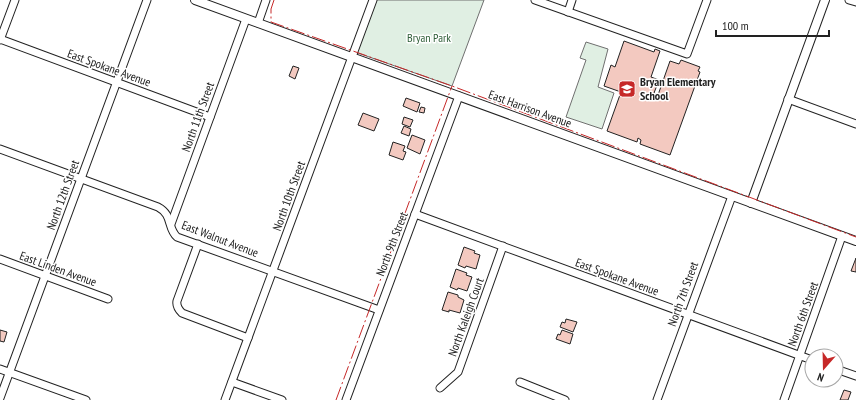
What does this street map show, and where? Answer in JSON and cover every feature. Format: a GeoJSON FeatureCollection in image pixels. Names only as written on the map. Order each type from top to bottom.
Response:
{"type":"FeatureCollection","features":[{"type":"Feature","properties":{"kind":"street"},"geometry":{"type":"LineString","coordinates":[[0,40],[15,0]]}},
{"type":"Feature","properties":{"kind":"street","name":"North 12th Street"},"geometry":{"type":"LineString","coordinates":[[0,398],[147,0]]}},
{"type":"Feature","properties":{"kind":"street","name":"East Harrison Avenue"},"geometry":{"type":"LineString","coordinates":[[195,0],[856,241]]}},
{"type":"Feature","properties":{"kind":"street"},"geometry":{"type":"LineString","coordinates":[[258,23],[266,0]]}},
{"type":"Feature","properties":{"kind":"street","name":"North 10th Street"},"geometry":{"type":"LineString","coordinates":[[225,400],[373,0]]}},
{"type":"Feature","properties":{"kind":"street"},"geometry":{"type":"LineString","coordinates":[[535,0],[687,54],[707,0]]}},
{"type":"Feature","properties":{"kind":"street"},"geometry":{"type":"LineString","coordinates":[[568,12],[572,0]]}},
{"type":"Feature","properties":{"kind":"street"},"geometry":{"type":"LineString","coordinates":[[751,203],[824,0]]}},
{"type":"Feature","properties":{"kind":"street"},"geometry":{"type":"LineString","coordinates":[[849,0],[856,2]]}},
{"type":"Feature","properties":{"kind":"street","name":"North 11th Street"},"geometry":{"type":"LineString","coordinates":[[171,224],[246,18]]}},
{"type":"Feature","properties":{"kind":"street","name":"East Spokane Avenue"},"geometry":{"type":"LineString","coordinates":[[0,40],[210,117]]}},
{"type":"Feature","properties":{"kind":"street","name":"North 9th Street"},"geometry":{"type":"LineString","coordinates":[[346,400],[459,96]]}},
{"type":"Feature","properties":{"kind":"street"},"geometry":{"type":"LineString","coordinates":[[788,99],[856,124]]}},
{"type":"Feature","properties":{"kind":"street","name":"East Walnut Avenue"},"geometry":{"type":"LineString","coordinates":[[0,149],[158,207],[167,214],[172,231],[177,237],[379,310]]}},
{"type":"Feature","properties":{"kind":"street","name":"North 7th Street"},"geometry":{"type":"LineString","coordinates":[[657,400],[732,196]]}},
{"type":"Feature","properties":{"kind":"street","name":"East Spokane Avenue"},"geometry":{"type":"LineString","coordinates":[[415,214],[804,357]]}},
{"type":"Feature","properties":{"kind":"street","name":"North 6th Street"},"geometry":{"type":"LineString","coordinates":[[784,400],[842,236]]}},
{"type":"Feature","properties":{"kind":"street"},"geometry":{"type":"LineString","coordinates":[[198,244],[177,301],[177,307],[182,313],[248,338]]}},
{"type":"Feature","properties":{"kind":"street","name":"North Kaleigh Court"},"geometry":{"type":"LineString","coordinates":[[440,388],[458,372],[503,246]]}},
{"type":"Feature","properties":{"kind":"street","name":"East Linden Avenue"},"geometry":{"type":"LineString","coordinates":[[0,260],[108,299]]}},
{"type":"Feature","properties":{"kind":"street"},"geometry":{"type":"LineString","coordinates":[[0,369],[86,400]]}},
{"type":"Feature","properties":{"kind":"street"},"geometry":{"type":"LineString","coordinates":[[844,372],[856,376]]}},
{"type":"Feature","properties":{"kind":"street"},"geometry":{"type":"LineString","coordinates":[[232,382],[282,400]]}},
{"type":"Feature","properties":{"kind":"street"},"geometry":{"type":"LineString","coordinates":[[520,382],[565,400]]}},
{"type":"Feature","properties":{"kind":"green space","name":"Bryan Park"},"geometry":{"type":"Polygon","coordinates":[[[373,0],[484,0],[452,86],[355,52],[373,0]]]}},
{"type":"Feature","properties":{"kind":"green space"},"geometry":{"type":"Polygon","coordinates":[[[586,42],[608,49],[598,87],[614,93],[602,129],[566,117],[586,60],[580,58],[586,42]]]}},
{"type":"Feature","properties":{"kind":"building"},"geometry":{"type":"Polygon","coordinates":[[[624,41],[654,52],[655,49],[660,51],[651,77],[659,80],[654,93],[658,95],[670,61],[679,64],[681,60],[700,67],[698,71],[700,72],[670,155],[640,144],[641,140],[638,138],[637,142],[607,131],[621,92],[604,86],[611,65],[615,67],[624,41]]]}},
{"type":"Feature","properties":{"kind":"building"},"geometry":{"type":"Polygon","coordinates":[[[293,66],[299,68],[295,79],[289,76],[293,66]]]}},
{"type":"Feature","properties":{"kind":"building"},"geometry":{"type":"Polygon","coordinates":[[[406,98],[420,103],[417,112],[403,106],[406,98]]]}},
{"type":"Feature","properties":{"kind":"building"},"geometry":{"type":"Polygon","coordinates":[[[421,107],[425,108],[424,113],[419,112],[421,107]]]}},
{"type":"Feature","properties":{"kind":"building"},"geometry":{"type":"Polygon","coordinates":[[[363,113],[379,119],[374,131],[358,125],[363,113]]]}},
{"type":"Feature","properties":{"kind":"building"},"geometry":{"type":"Polygon","coordinates":[[[404,117],[413,120],[410,127],[402,124],[404,117]]]}},
{"type":"Feature","properties":{"kind":"building"},"geometry":{"type":"Polygon","coordinates":[[[404,126],[411,129],[409,136],[401,133],[404,126]]]}},
{"type":"Feature","properties":{"kind":"building"},"geometry":{"type":"Polygon","coordinates":[[[412,135],[425,140],[420,154],[407,148],[412,135]]]}},
{"type":"Feature","properties":{"kind":"building"},"geometry":{"type":"Polygon","coordinates":[[[393,142],[405,146],[403,151],[406,152],[403,160],[389,155],[393,142]]]}},
{"type":"Feature","properties":{"kind":"building"},"geometry":{"type":"Polygon","coordinates":[[[464,247],[475,251],[474,253],[480,255],[476,269],[466,266],[465,268],[458,265],[464,247]]]}},
{"type":"Feature","properties":{"kind":"building"},"geometry":{"type":"Polygon","coordinates":[[[856,258],[856,272],[851,271],[856,258]]]}},
{"type":"Feature","properties":{"kind":"building"},"geometry":{"type":"Polygon","coordinates":[[[456,269],[467,273],[466,275],[472,277],[467,291],[458,288],[457,290],[450,287],[456,269]]]}},
{"type":"Feature","properties":{"kind":"building"},"geometry":{"type":"Polygon","coordinates":[[[448,292],[458,295],[458,297],[464,300],[460,313],[442,310],[448,292]]]}},
{"type":"Feature","properties":{"kind":"building"},"geometry":{"type":"Polygon","coordinates":[[[566,319],[577,322],[573,332],[560,327],[562,322],[565,323],[566,319]]]}},
{"type":"Feature","properties":{"kind":"building"},"geometry":{"type":"Polygon","coordinates":[[[0,330],[7,332],[4,342],[0,341],[0,330]]]}},
{"type":"Feature","properties":{"kind":"building"},"geometry":{"type":"Polygon","coordinates":[[[562,330],[573,334],[570,344],[556,339],[562,330]]]}},
{"type":"Feature","properties":{"kind":"building"},"geometry":{"type":"Polygon","coordinates":[[[844,390],[851,392],[848,400],[840,400],[844,390]]]}},
{"type":"Feature","properties":{"kind":"power"},"geometry":{"type":"LineString","coordinates":[[274,0],[271,9],[271,22],[452,86],[856,237]]}},
{"type":"Feature","properties":{"kind":"power"},"geometry":{"type":"LineString","coordinates":[[336,400],[452,86]]}},
{"type":"Feature","properties":{"kind":"place","name":"Bryan Elementary School"},"geometry":{"type":"Point","coordinates":[627,89]}}]}
